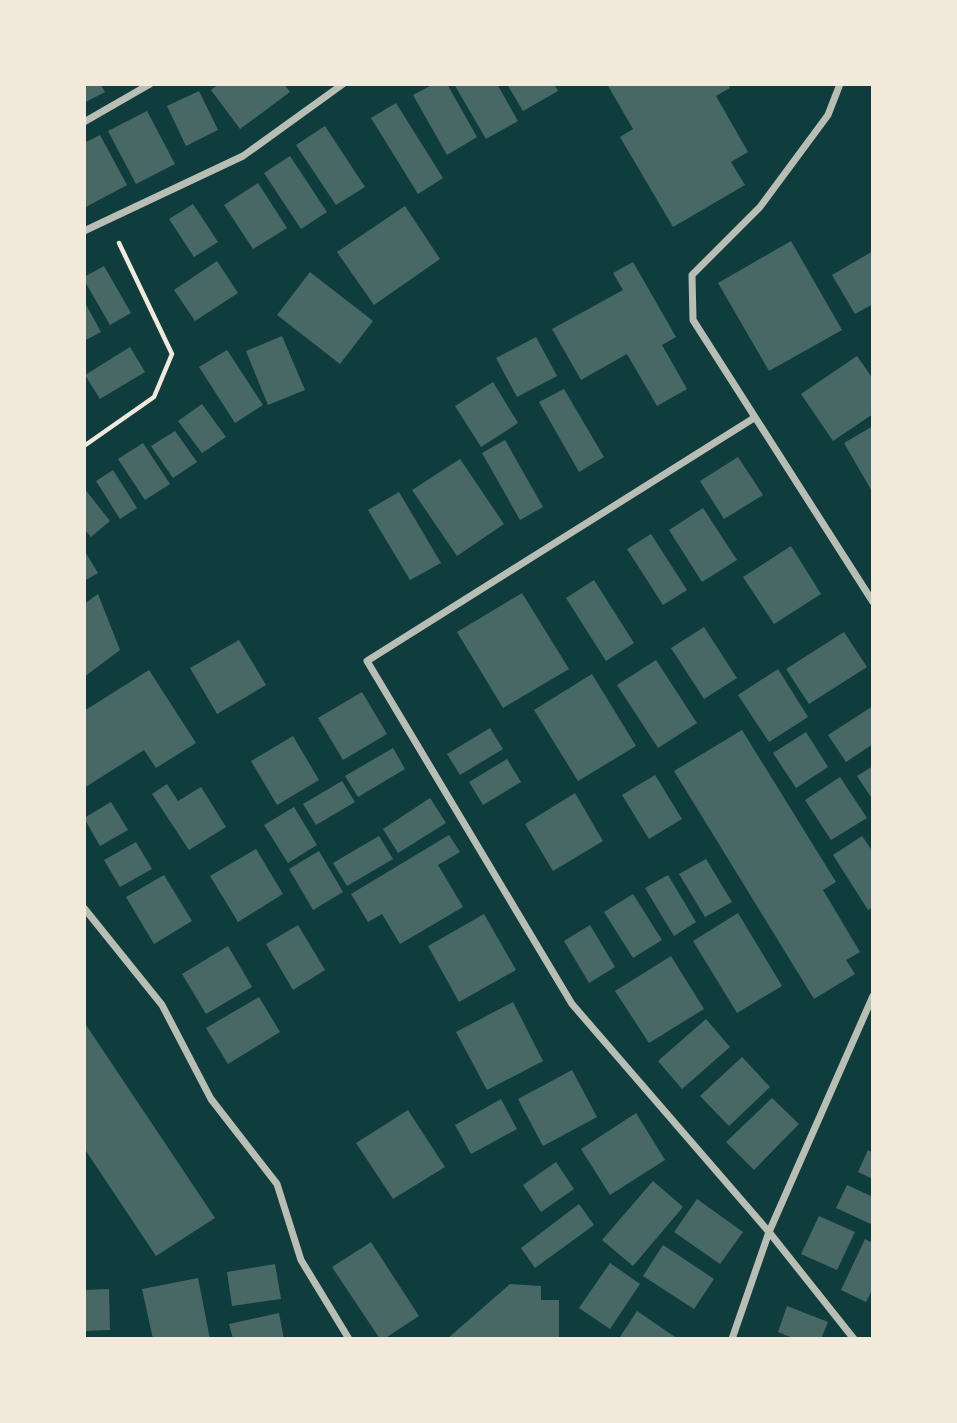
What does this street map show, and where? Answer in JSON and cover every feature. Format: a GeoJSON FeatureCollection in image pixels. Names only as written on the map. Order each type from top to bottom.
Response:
{"type":"FeatureCollection","features":[{"type":"Feature","properties":{"kind":"street"},"geometry":{"type":"LineString","coordinates":[[84,122],[150,84]]}},
{"type":"Feature","properties":{"kind":"street"},"geometry":{"type":"LineString","coordinates":[[84,231],[243,156],[343,84]]}},
{"type":"Feature","properties":{"kind":"street"},"geometry":{"type":"LineString","coordinates":[[840,84],[828,115],[760,207],[692,275],[693,320],[873,601]]}},
{"type":"Feature","properties":{"kind":"street"},"geometry":{"type":"LineString","coordinates":[[754,418],[367,661],[572,1004],[769,1232],[855,1339]]}},
{"type":"Feature","properties":{"kind":"street"},"geometry":{"type":"LineString","coordinates":[[84,908],[162,1005],[211,1099],[277,1184],[301,1260],[349,1339]]}},
{"type":"Feature","properties":{"kind":"street"},"geometry":{"type":"LineString","coordinates":[[732,1339],[769,1232],[873,996]]}},
{"type":"Feature","properties":{"kind":"path"},"geometry":{"type":"LineString","coordinates":[[84,446],[154,397],[172,354],[108,220]]}},
{"type":"Feature","properties":{"kind":"building"},"geometry":{"type":"Polygon","coordinates":[[[84,84],[100,84],[105,92],[84,103],[84,84]]]}},
{"type":"Feature","properties":{"kind":"building"},"geometry":{"type":"Polygon","coordinates":[[[219,84],[284,84],[290,92],[240,129],[211,90],[219,84]]]}},
{"type":"Feature","properties":{"kind":"building"},"geometry":{"type":"Polygon","coordinates":[[[434,84],[447,84],[477,137],[447,155],[413,95],[434,84]]]}},
{"type":"Feature","properties":{"kind":"building"},"geometry":{"type":"Polygon","coordinates":[[[454,84],[497,84],[518,121],[486,139],[454,84]]]}},
{"type":"Feature","properties":{"kind":"building"},"geometry":{"type":"Polygon","coordinates":[[[507,84],[554,84],[558,91],[523,111],[507,84]]]}},
{"type":"Feature","properties":{"kind":"building"},"geometry":{"type":"Polygon","coordinates":[[[607,84],[728,84],[730,88],[716,96],[748,152],[731,162],[745,185],[673,227],[620,137],[633,129],[607,84]]]}},
{"type":"Feature","properties":{"kind":"building"},"geometry":{"type":"Polygon","coordinates":[[[199,91],[218,130],[186,146],[167,106],[199,91]]]}},
{"type":"Feature","properties":{"kind":"building"},"geometry":{"type":"Polygon","coordinates":[[[396,103],[443,178],[418,194],[371,118],[396,103]]]}},
{"type":"Feature","properties":{"kind":"building"},"geometry":{"type":"Polygon","coordinates":[[[147,111],[175,164],[136,184],[108,131],[147,111]]]}},
{"type":"Feature","properties":{"kind":"building"},"geometry":{"type":"Polygon","coordinates":[[[325,126],[365,187],[336,205],[296,145],[325,126]]]}},
{"type":"Feature","properties":{"kind":"building"},"geometry":{"type":"Polygon","coordinates":[[[100,135],[127,185],[84,208],[84,143],[100,135]]]}},
{"type":"Feature","properties":{"kind":"building"},"geometry":{"type":"Polygon","coordinates":[[[290,156],[327,212],[301,229],[264,173],[290,156]]]}},
{"type":"Feature","properties":{"kind":"building"},"geometry":{"type":"Polygon","coordinates":[[[258,183],[287,228],[253,249],[224,205],[258,183]]]}},
{"type":"Feature","properties":{"kind":"building"},"geometry":{"type":"Polygon","coordinates":[[[193,204],[218,242],[194,257],[169,219],[193,204]]]}},
{"type":"Feature","properties":{"kind":"building"},"geometry":{"type":"Polygon","coordinates":[[[405,206],[440,259],[374,305],[337,252],[405,206]]]}},
{"type":"Feature","properties":{"kind":"building"},"geometry":{"type":"Polygon","coordinates":[[[791,241],[842,330],[769,371],[718,283],[791,241]]]}},
{"type":"Feature","properties":{"kind":"building"},"geometry":{"type":"Polygon","coordinates":[[[873,251],[873,304],[855,314],[832,275],[873,251]]]}},
{"type":"Feature","properties":{"kind":"building"},"geometry":{"type":"Polygon","coordinates":[[[217,261],[238,293],[195,321],[174,290],[217,261]]]}},
{"type":"Feature","properties":{"kind":"building"},"geometry":{"type":"Polygon","coordinates":[[[633,262],[676,337],[662,345],[687,389],[657,406],[627,354],[581,380],[552,329],[623,290],[613,273],[633,262]]]}},
{"type":"Feature","properties":{"kind":"building"},"geometry":{"type":"Polygon","coordinates":[[[104,266],[131,313],[110,325],[84,280],[84,277],[104,266]]]}},
{"type":"Feature","properties":{"kind":"building"},"geometry":{"type":"Polygon","coordinates":[[[310,272],[373,321],[340,364],[277,315],[310,272]]]}},
{"type":"Feature","properties":{"kind":"building"},"geometry":{"type":"Polygon","coordinates":[[[84,301],[101,332],[84,341],[84,301]]]}},
{"type":"Feature","properties":{"kind":"building"},"geometry":{"type":"Polygon","coordinates":[[[282,336],[305,390],[268,405],[246,351],[282,336]]]}},
{"type":"Feature","properties":{"kind":"building"},"geometry":{"type":"Polygon","coordinates":[[[536,337],[557,376],[517,397],[496,358],[536,337]]]}},
{"type":"Feature","properties":{"kind":"building"},"geometry":{"type":"Polygon","coordinates":[[[130,347],[145,372],[100,399],[85,375],[130,347]]]}},
{"type":"Feature","properties":{"kind":"building"},"geometry":{"type":"Polygon","coordinates":[[[227,350],[263,405],[235,423],[199,367],[227,350]]]}},
{"type":"Feature","properties":{"kind":"building"},"geometry":{"type":"Polygon","coordinates":[[[857,356],[873,379],[873,414],[833,441],[801,394],[857,356]]]}},
{"type":"Feature","properties":{"kind":"building"},"geometry":{"type":"Polygon","coordinates":[[[493,382],[518,423],[481,447],[455,406],[493,382]]]}},
{"type":"Feature","properties":{"kind":"building"},"geometry":{"type":"Polygon","coordinates":[[[564,389],[604,457],[579,472],[539,402],[564,389]]]}},
{"type":"Feature","properties":{"kind":"building"},"geometry":{"type":"Polygon","coordinates":[[[202,404],[226,437],[202,453],[178,421],[202,404]]]}},
{"type":"Feature","properties":{"kind":"building"},"geometry":{"type":"Polygon","coordinates":[[[873,426],[873,493],[844,443],[873,426]]]}},
{"type":"Feature","properties":{"kind":"building"},"geometry":{"type":"Polygon","coordinates":[[[175,431],[197,462],[173,478],[151,446],[175,431]]]}},
{"type":"Feature","properties":{"kind":"building"},"geometry":{"type":"Polygon","coordinates":[[[505,440],[543,507],[520,520],[482,453],[505,440]]]}},
{"type":"Feature","properties":{"kind":"building"},"geometry":{"type":"Polygon","coordinates":[[[143,443],[170,484],[145,500],[118,459],[143,443]]]}},
{"type":"Feature","properties":{"kind":"building"},"geometry":{"type":"Polygon","coordinates":[[[738,457],[763,495],[724,519],[700,481],[738,457]]]}},
{"type":"Feature","properties":{"kind":"building"},"geometry":{"type":"Polygon","coordinates":[[[460,459],[504,524],[457,556],[412,490],[460,459]]]}},
{"type":"Feature","properties":{"kind":"building"},"geometry":{"type":"Polygon","coordinates":[[[113,470],[137,508],[120,519],[96,481],[113,470]]]}},
{"type":"Feature","properties":{"kind":"building"},"geometry":{"type":"Polygon","coordinates":[[[84,488],[110,521],[91,537],[84,529],[84,488]]]}},
{"type":"Feature","properties":{"kind":"building"},"geometry":{"type":"Polygon","coordinates":[[[399,492],[441,563],[410,580],[368,510],[399,492]]]}},
{"type":"Feature","properties":{"kind":"building"},"geometry":{"type":"Polygon","coordinates":[[[703,508],[737,560],[702,582],[669,530],[703,508]]]}},
{"type":"Feature","properties":{"kind":"building"},"geometry":{"type":"Polygon","coordinates":[[[651,534],[687,590],[663,605],[627,549],[651,534]]]}},
{"type":"Feature","properties":{"kind":"building"},"geometry":{"type":"Polygon","coordinates":[[[791,546],[821,594],[774,624],[743,577],[791,546]]]}},
{"type":"Feature","properties":{"kind":"building"},"geometry":{"type":"Polygon","coordinates":[[[84,550],[98,573],[84,581],[84,550]]]}},
{"type":"Feature","properties":{"kind":"building"},"geometry":{"type":"Polygon","coordinates":[[[594,580],[634,643],[606,661],[566,598],[594,580]]]}},
{"type":"Feature","properties":{"kind":"building"},"geometry":{"type":"Polygon","coordinates":[[[522,593],[569,669],[503,708],[457,632],[522,593]]]}},
{"type":"Feature","properties":{"kind":"building"},"geometry":{"type":"Polygon","coordinates":[[[98,594],[120,650],[84,677],[84,604],[98,594]]]}},
{"type":"Feature","properties":{"kind":"building"},"geometry":{"type":"Polygon","coordinates":[[[704,627],[737,678],[704,699],[671,648],[704,627]]]}},
{"type":"Feature","properties":{"kind":"building"},"geometry":{"type":"Polygon","coordinates":[[[844,632],[867,667],[809,704],[786,669],[844,632]]]}},
{"type":"Feature","properties":{"kind":"building"},"geometry":{"type":"Polygon","coordinates":[[[239,640],[266,685],[217,714],[190,668],[239,640]]]}},
{"type":"Feature","properties":{"kind":"building"},"geometry":{"type":"Polygon","coordinates":[[[656,660],[697,723],[658,748],[617,685],[656,660]]]}},
{"type":"Feature","properties":{"kind":"building"},"geometry":{"type":"Polygon","coordinates":[[[778,669],[808,717],[769,742],[738,695],[778,669]]]}},
{"type":"Feature","properties":{"kind":"building"},"geometry":{"type":"Polygon","coordinates":[[[149,670],[196,743],[156,768],[144,750],[84,788],[84,711],[149,670]]]}},
{"type":"Feature","properties":{"kind":"building"},"geometry":{"type":"Polygon","coordinates":[[[592,674],[636,746],[578,781],[534,710],[592,674]]]}},
{"type":"Feature","properties":{"kind":"building"},"geometry":{"type":"Polygon","coordinates":[[[362,692],[387,734],[343,760],[318,718],[362,692]]]}},
{"type":"Feature","properties":{"kind":"building"},"geometry":{"type":"Polygon","coordinates":[[[873,706],[873,744],[846,762],[828,735],[873,706]]]}},
{"type":"Feature","properties":{"kind":"building"},"geometry":{"type":"Polygon","coordinates":[[[490,728],[503,749],[460,775],[447,754],[490,728]]]}},
{"type":"Feature","properties":{"kind":"building"},"geometry":{"type":"Polygon","coordinates":[[[742,730],[836,882],[823,890],[860,952],[846,960],[855,974],[814,999],[674,771],[742,730]]]}},
{"type":"Feature","properties":{"kind":"building"},"geometry":{"type":"Polygon","coordinates":[[[806,732],[828,767],[796,788],[773,753],[806,732]]]}},
{"type":"Feature","properties":{"kind":"building"},"geometry":{"type":"Polygon","coordinates":[[[293,736],[319,780],[277,805],[251,761],[293,736]]]}},
{"type":"Feature","properties":{"kind":"building"},"geometry":{"type":"Polygon","coordinates":[[[393,748],[405,769],[358,797],[345,776],[393,748]]]}},
{"type":"Feature","properties":{"kind":"building"},"geometry":{"type":"Polygon","coordinates":[[[507,759],[521,782],[483,805],[469,782],[507,759]]]}},
{"type":"Feature","properties":{"kind":"building"},"geometry":{"type":"Polygon","coordinates":[[[873,766],[873,800],[857,776],[873,766]]]}},
{"type":"Feature","properties":{"kind":"building"},"geometry":{"type":"Polygon","coordinates":[[[655,775],[682,819],[649,839],[622,795],[655,775]]]}},
{"type":"Feature","properties":{"kind":"building"},"geometry":{"type":"Polygon","coordinates":[[[840,777],[867,818],[831,840],[805,800],[840,777]]]}},
{"type":"Feature","properties":{"kind":"building"},"geometry":{"type":"Polygon","coordinates":[[[342,781],[355,802],[316,825],[303,804],[342,781]]]}},
{"type":"Feature","properties":{"kind":"building"},"geometry":{"type":"Polygon","coordinates":[[[167,784],[178,801],[201,787],[226,827],[189,850],[152,794],[167,784]]]}},
{"type":"Feature","properties":{"kind":"building"},"geometry":{"type":"Polygon","coordinates":[[[575,793],[603,841],[553,871],[525,824],[575,793]]]}},
{"type":"Feature","properties":{"kind":"building"},"geometry":{"type":"Polygon","coordinates":[[[430,798],[446,823],[398,853],[383,829],[430,798]]]}},
{"type":"Feature","properties":{"kind":"building"},"geometry":{"type":"Polygon","coordinates":[[[111,802],[128,830],[100,846],[84,818],[111,802]]]}},
{"type":"Feature","properties":{"kind":"building"},"geometry":{"type":"Polygon","coordinates":[[[294,807],[317,845],[288,863],[264,825],[294,807]]]}},
{"type":"Feature","properties":{"kind":"building"},"geometry":{"type":"Polygon","coordinates":[[[449,835],[460,852],[438,865],[463,907],[400,944],[382,914],[368,922],[351,894],[449,835]]]}},
{"type":"Feature","properties":{"kind":"building"},"geometry":{"type":"Polygon","coordinates":[[[379,836],[393,859],[347,886],[333,863],[379,836]]]}},
{"type":"Feature","properties":{"kind":"building"},"geometry":{"type":"Polygon","coordinates":[[[862,836],[873,852],[873,907],[868,910],[833,855],[862,836]]]}},
{"type":"Feature","properties":{"kind":"building"},"geometry":{"type":"Polygon","coordinates":[[[136,842],[152,869],[120,887],[104,860],[136,842]]]}},
{"type":"Feature","properties":{"kind":"building"},"geometry":{"type":"Polygon","coordinates":[[[256,849],[283,894],[238,922],[210,876],[256,849]]]}},
{"type":"Feature","properties":{"kind":"building"},"geometry":{"type":"Polygon","coordinates":[[[319,851],[343,892],[313,910],[289,869],[319,851]]]}},
{"type":"Feature","properties":{"kind":"building"},"geometry":{"type":"Polygon","coordinates":[[[706,859],[732,902],[705,917],[679,874],[706,859]]]}},
{"type":"Feature","properties":{"kind":"building"},"geometry":{"type":"Polygon","coordinates":[[[164,875],[192,921],[154,944],[126,897],[164,875]]]}},
{"type":"Feature","properties":{"kind":"building"},"geometry":{"type":"Polygon","coordinates":[[[668,875],[696,922],[674,936],[645,888],[668,875]]]}},
{"type":"Feature","properties":{"kind":"building"},"geometry":{"type":"Polygon","coordinates":[[[633,894],[662,940],[633,958],[604,912],[633,894]]]}},
{"type":"Feature","properties":{"kind":"building"},"geometry":{"type":"Polygon","coordinates":[[[738,913],[782,986],[737,1013],[693,941],[738,913]]]}},
{"type":"Feature","properties":{"kind":"building"},"geometry":{"type":"Polygon","coordinates":[[[484,914],[516,970],[459,1002],[428,946],[484,914]]]}},
{"type":"Feature","properties":{"kind":"building"},"geometry":{"type":"Polygon","coordinates":[[[298,925],[325,970],[293,990],[266,944],[298,925]]]}},
{"type":"Feature","properties":{"kind":"building"},"geometry":{"type":"Polygon","coordinates":[[[590,925],[615,967],[589,983],[564,941],[590,925]]]}},
{"type":"Feature","properties":{"kind":"building"},"geometry":{"type":"Polygon","coordinates":[[[228,946],[252,987],[206,1014],[182,974],[228,946]]]}},
{"type":"Feature","properties":{"kind":"building"},"geometry":{"type":"Polygon","coordinates":[[[671,956],[704,1009],[649,1043],[615,991],[671,956]]]}},
{"type":"Feature","properties":{"kind":"building"},"geometry":{"type":"Polygon","coordinates":[[[259,997],[280,1032],[228,1064],[206,1028],[259,997]]]}},
{"type":"Feature","properties":{"kind":"building"},"geometry":{"type":"Polygon","coordinates":[[[513,1002],[543,1061],[487,1090],[456,1032],[513,1002]]]}},
{"type":"Feature","properties":{"kind":"building"},"geometry":{"type":"Polygon","coordinates":[[[706,1019],[730,1047],[682,1089],[658,1061],[706,1019]]]}},
{"type":"Feature","properties":{"kind":"building"},"geometry":{"type":"Polygon","coordinates":[[[84,1022],[215,1218],[156,1256],[84,1148],[84,1022]]]}},
{"type":"Feature","properties":{"kind":"building"},"geometry":{"type":"Polygon","coordinates":[[[742,1057],[770,1087],[729,1126],[700,1096],[742,1057]]]}},
{"type":"Feature","properties":{"kind":"building"},"geometry":{"type":"Polygon","coordinates":[[[572,1070],[597,1117],[543,1146],[518,1099],[572,1070]]]}},
{"type":"Feature","properties":{"kind":"building"},"geometry":{"type":"Polygon","coordinates":[[[772,1098],[799,1124],[754,1170],[726,1142],[772,1098]]]}},
{"type":"Feature","properties":{"kind":"building"},"geometry":{"type":"Polygon","coordinates":[[[501,1099],[517,1129],[471,1154],[455,1125],[501,1099]]]}},
{"type":"Feature","properties":{"kind":"building"},"geometry":{"type":"Polygon","coordinates":[[[408,1110],[445,1167],[393,1199],[356,1143],[408,1110]]]}},
{"type":"Feature","properties":{"kind":"building"},"geometry":{"type":"Polygon","coordinates":[[[636,1113],[665,1160],[610,1195],[581,1149],[636,1113]]]}},
{"type":"Feature","properties":{"kind":"building"},"geometry":{"type":"Polygon","coordinates":[[[868,1150],[873,1153],[873,1179],[858,1172],[868,1150]]]}},
{"type":"Feature","properties":{"kind":"building"},"geometry":{"type":"Polygon","coordinates":[[[556,1162],[574,1189],[541,1212],[523,1185],[556,1162]]]}},
{"type":"Feature","properties":{"kind":"building"},"geometry":{"type":"Polygon","coordinates":[[[653,1181],[683,1207],[633,1266],[602,1240],[653,1181]]]}},
{"type":"Feature","properties":{"kind":"building"},"geometry":{"type":"Polygon","coordinates":[[[847,1185],[873,1197],[873,1225],[836,1208],[847,1185]]]}},
{"type":"Feature","properties":{"kind":"building"},"geometry":{"type":"Polygon","coordinates":[[[697,1199],[743,1232],[720,1264],[674,1232],[697,1199]]]}},
{"type":"Feature","properties":{"kind":"building"},"geometry":{"type":"Polygon","coordinates":[[[579,1204],[594,1225],[535,1268],[521,1248],[579,1204]]]}},
{"type":"Feature","properties":{"kind":"building"},"geometry":{"type":"Polygon","coordinates":[[[819,1216],[855,1232],[837,1270],[801,1254],[819,1216]]]}},
{"type":"Feature","properties":{"kind":"building"},"geometry":{"type":"Polygon","coordinates":[[[865,1239],[873,1243],[873,1288],[866,1302],[841,1290],[865,1239]]]}},
{"type":"Feature","properties":{"kind":"building"},"geometry":{"type":"Polygon","coordinates":[[[371,1242],[419,1316],[384,1339],[380,1339],[332,1267],[371,1242]]]}},
{"type":"Feature","properties":{"kind":"building"},"geometry":{"type":"Polygon","coordinates":[[[663,1245],[714,1279],[694,1309],[643,1276],[663,1245]]]}},
{"type":"Feature","properties":{"kind":"building"},"geometry":{"type":"Polygon","coordinates":[[[610,1263],[640,1284],[610,1329],[579,1308],[610,1263]]]}},
{"type":"Feature","properties":{"kind":"building"},"geometry":{"type":"Polygon","coordinates":[[[275,1264],[281,1299],[232,1306],[227,1272],[275,1264]]]}},
{"type":"Feature","properties":{"kind":"building"},"geometry":{"type":"Polygon","coordinates":[[[198,1278],[210,1339],[153,1339],[142,1289],[198,1278]]]}},
{"type":"Feature","properties":{"kind":"building"},"geometry":{"type":"Polygon","coordinates":[[[510,1284],[541,1286],[541,1300],[559,1300],[559,1339],[447,1339],[510,1284]]]}},
{"type":"Feature","properties":{"kind":"building"},"geometry":{"type":"Polygon","coordinates":[[[109,1289],[110,1330],[84,1331],[84,1290],[109,1289]]]}},
{"type":"Feature","properties":{"kind":"building"},"geometry":{"type":"Polygon","coordinates":[[[787,1306],[828,1322],[821,1339],[795,1339],[778,1332],[787,1306]]]}},
{"type":"Feature","properties":{"kind":"building"},"geometry":{"type":"Polygon","coordinates":[[[637,1311],[678,1339],[620,1337],[637,1311]]]}},
{"type":"Feature","properties":{"kind":"building"},"geometry":{"type":"Polygon","coordinates":[[[279,1313],[284,1339],[233,1339],[229,1324],[279,1313]]]}}]}
